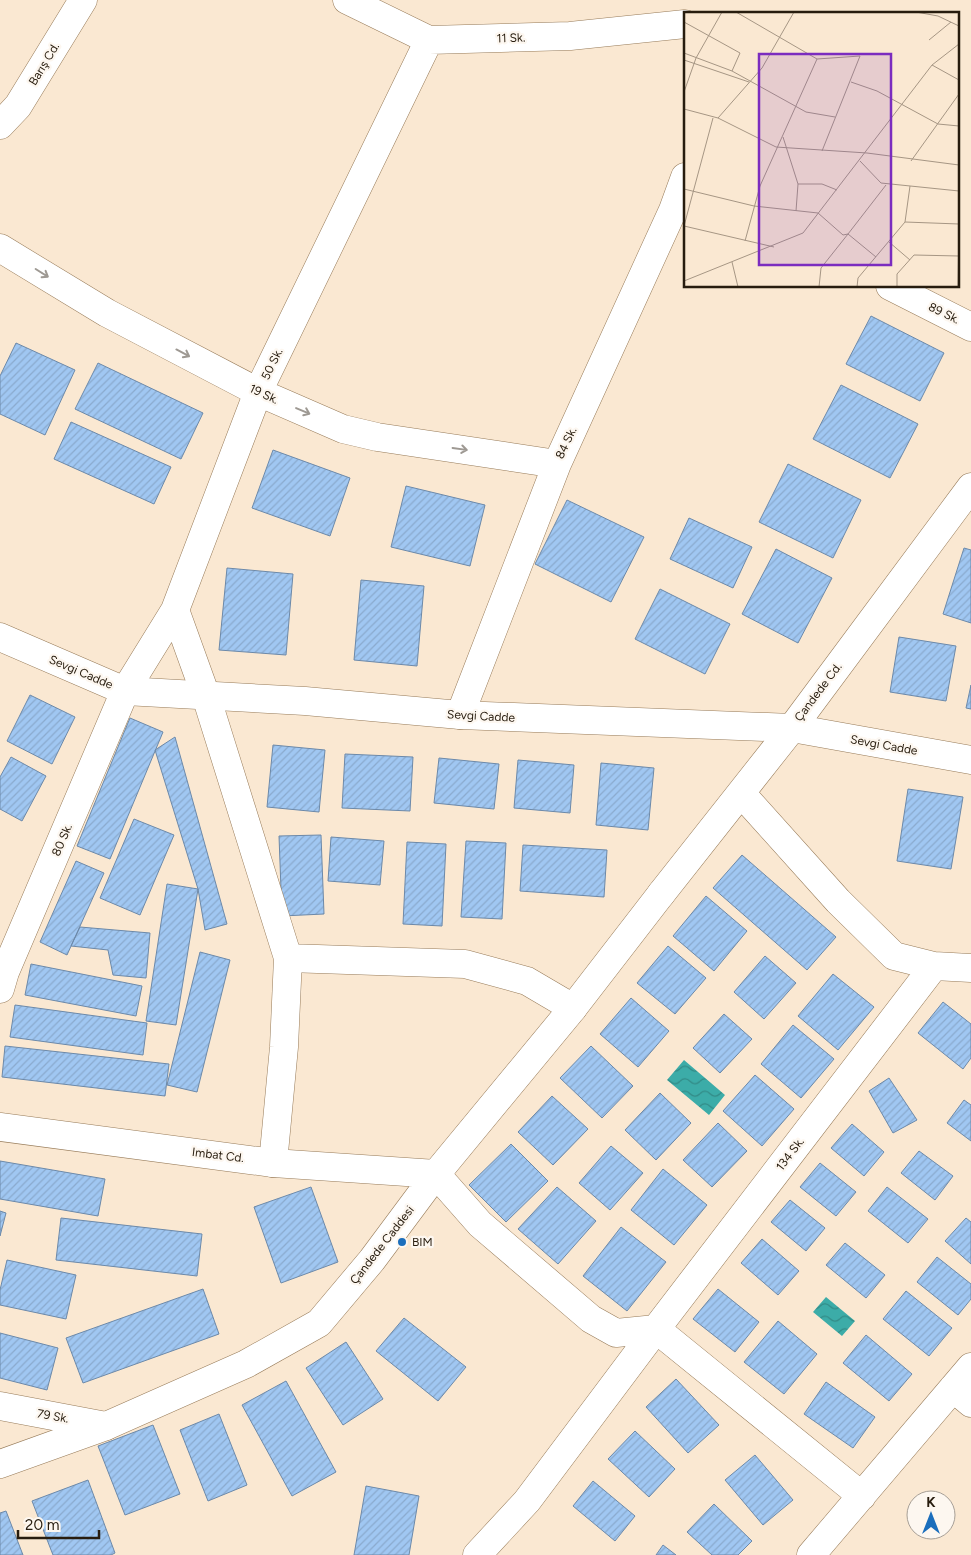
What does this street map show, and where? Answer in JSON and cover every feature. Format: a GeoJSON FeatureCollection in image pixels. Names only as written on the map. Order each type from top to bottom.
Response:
{"type":"FeatureCollection","features":[{"type":"Feature","properties":{"kind":"street","name":"Barış Cd."},"geometry":{"type":"LineString","coordinates":[[0,125],[18,106],[83,0]]}},
{"type":"Feature","properties":{"kind":"street","name":"11 Sk."},"geometry":{"type":"LineString","coordinates":[[347,0],[428,40],[570,36],[684,24]]}},
{"type":"Feature","properties":{"kind":"street","name":"50 Sk."},"geometry":{"type":"LineString","coordinates":[[125,690],[175,610],[258,392],[428,40]]}},
{"type":"Feature","properties":{"kind":"street","name":"84 Sk."},"geometry":{"type":"LineString","coordinates":[[460,715],[557,464],[679,212],[684,183]]}},
{"type":"Feature","properties":{"kind":"street","name":"19 Sk."},"geometry":{"type":"LineString","coordinates":[[0,248],[107,314],[258,392],[343,429],[377,437],[557,464]]}},
{"type":"Feature","properties":{"kind":"street","name":"89 Sk."},"geometry":{"type":"LineString","coordinates":[[894,288],[971,326]]}},
{"type":"Feature","properties":{"kind":"street","name":"Çandede Cd."},"geometry":{"type":"LineString","coordinates":[[661,894],[792,728],[971,487]]}},
{"type":"Feature","properties":{"kind":"street"},"geometry":{"type":"LineString","coordinates":[[175,610],[206,696],[288,958],[284,1047],[274,1163]]}},
{"type":"Feature","properties":{"kind":"street","name":"Sevgi Cadde"},"geometry":{"type":"LineString","coordinates":[[0,637],[125,690],[304,701],[460,715],[792,728],[971,760]]}},
{"type":"Feature","properties":{"kind":"street","name":"80 Sk."},"geometry":{"type":"LineString","coordinates":[[0,989],[5,972],[125,690]]}},
{"type":"Feature","properties":{"kind":"street"},"geometry":{"type":"LineString","coordinates":[[742,793],[838,901],[894,956],[934,966],[971,968]]}},
{"type":"Feature","properties":{"kind":"street","name":"Çandede Caddesi"},"geometry":{"type":"LineString","coordinates":[[0,1464],[106,1426],[246,1364],[319,1323],[372,1260],[436,1174],[573,1008],[661,894]]}},
{"type":"Feature","properties":{"kind":"street"},"geometry":{"type":"LineString","coordinates":[[288,958],[464,964],[527,981],[573,1008]]}},
{"type":"Feature","properties":{"kind":"street","name":"134 Sk."},"geometry":{"type":"LineString","coordinates":[[477,1555],[527,1502],[656,1329],[934,966]]}},
{"type":"Feature","properties":{"kind":"street","name":"Imbat Cd."},"geometry":{"type":"LineString","coordinates":[[0,1127],[274,1163],[436,1174]]}},
{"type":"Feature","properties":{"kind":"street"},"geometry":{"type":"LineString","coordinates":[[436,1174],[480,1224],[591,1320],[616,1332],[656,1329],[862,1496]]}},
{"type":"Feature","properties":{"kind":"street"},"geometry":{"type":"LineString","coordinates":[[811,1555],[862,1496],[962,1395],[971,1367]]}},
{"type":"Feature","properties":{"kind":"street","name":"79 Sk."},"geometry":{"type":"LineString","coordinates":[[0,1406],[106,1426]]}},
{"type":"Feature","properties":{"kind":"water"},"geometry":{"type":"Polygon","coordinates":[[[684,1060],[725,1095],[709,1115],[667,1080],[684,1060]]]}},
{"type":"Feature","properties":{"kind":"water"},"geometry":{"type":"Polygon","coordinates":[[[826,1297],[855,1321],[842,1336],[813,1312],[826,1297]]]}},
{"type":"Feature","properties":{"kind":"building"},"geometry":{"type":"Polygon","coordinates":[[[871,316],[944,353],[920,401],[846,364],[871,316]]]}},
{"type":"Feature","properties":{"kind":"building"},"geometry":{"type":"Polygon","coordinates":[[[16,343],[75,370],[45,435],[0,414],[0,376],[16,343]]]}},
{"type":"Feature","properties":{"kind":"building"},"geometry":{"type":"Polygon","coordinates":[[[98,363],[203,413],[181,459],[75,409],[98,363]]]}},
{"type":"Feature","properties":{"kind":"building"},"geometry":{"type":"Polygon","coordinates":[[[841,385],[918,424],[890,478],[813,439],[841,385]]]}},
{"type":"Feature","properties":{"kind":"building"},"geometry":{"type":"Polygon","coordinates":[[[71,422],[171,467],[154,504],[54,459],[71,422]]]}},
{"type":"Feature","properties":{"kind":"building"},"geometry":{"type":"Polygon","coordinates":[[[273,450],[350,478],[330,536],[252,508],[273,450]]]}},
{"type":"Feature","properties":{"kind":"building"},"geometry":{"type":"Polygon","coordinates":[[[788,464],[861,500],[833,558],[759,522],[788,464]]]}},
{"type":"Feature","properties":{"kind":"building"},"geometry":{"type":"Polygon","coordinates":[[[406,486],[485,505],[470,566],[391,547],[406,486]]]}},
{"type":"Feature","properties":{"kind":"building"},"geometry":{"type":"Polygon","coordinates":[[[567,500],[644,537],[611,602],[535,564],[567,500]]]}},
{"type":"Feature","properties":{"kind":"building"},"geometry":{"type":"Polygon","coordinates":[[[689,518],[752,547],[733,588],[670,559],[689,518]]]}},
{"type":"Feature","properties":{"kind":"building"},"geometry":{"type":"Polygon","coordinates":[[[964,548],[971,550],[971,623],[943,614],[964,548]]]}},
{"type":"Feature","properties":{"kind":"building"},"geometry":{"type":"Polygon","coordinates":[[[776,549],[832,578],[798,643],[742,614],[776,549]]]}},
{"type":"Feature","properties":{"kind":"building"},"geometry":{"type":"Polygon","coordinates":[[[227,568],[293,574],[286,655],[219,650],[227,568]]]}},
{"type":"Feature","properties":{"kind":"building"},"geometry":{"type":"Polygon","coordinates":[[[361,580],[424,586],[417,666],[354,660],[361,580]]]}},
{"type":"Feature","properties":{"kind":"building"},"geometry":{"type":"Polygon","coordinates":[[[660,589],[730,624],[705,674],[635,639],[660,589]]]}},
{"type":"Feature","properties":{"kind":"building"},"geometry":{"type":"Polygon","coordinates":[[[899,637],[956,646],[946,701],[890,692],[899,637]]]}},
{"type":"Feature","properties":{"kind":"building"},"geometry":{"type":"Polygon","coordinates":[[[971,685],[971,709],[966,708],[971,685]]]}},
{"type":"Feature","properties":{"kind":"building"},"geometry":{"type":"Polygon","coordinates":[[[30,695],[75,717],[52,764],[7,741],[30,695]]]}},
{"type":"Feature","properties":{"kind":"building"},"geometry":{"type":"Polygon","coordinates":[[[130,718],[163,732],[110,859],[77,846],[130,718]]]}},
{"type":"Feature","properties":{"kind":"building"},"geometry":{"type":"Polygon","coordinates":[[[175,737],[227,924],[205,930],[198,889],[155,750],[175,737]]]}},
{"type":"Feature","properties":{"kind":"building"},"geometry":{"type":"Polygon","coordinates":[[[273,745],[325,750],[319,812],[267,807],[273,745]]]}},
{"type":"Feature","properties":{"kind":"building"},"geometry":{"type":"Polygon","coordinates":[[[345,754],[413,757],[410,811],[342,808],[345,754]]]}},
{"type":"Feature","properties":{"kind":"building"},"geometry":{"type":"Polygon","coordinates":[[[11,757],[46,776],[22,821],[0,809],[0,777],[11,757]]]}},
{"type":"Feature","properties":{"kind":"building"},"geometry":{"type":"Polygon","coordinates":[[[439,758],[499,764],[494,809],[434,803],[439,758]]]}},
{"type":"Feature","properties":{"kind":"building"},"geometry":{"type":"Polygon","coordinates":[[[518,760],[574,765],[570,813],[514,808],[518,760]]]}},
{"type":"Feature","properties":{"kind":"building"},"geometry":{"type":"Polygon","coordinates":[[[601,763],[654,768],[648,830],[596,825],[601,763]]]}},
{"type":"Feature","properties":{"kind":"building"},"geometry":{"type":"Polygon","coordinates":[[[908,789],[963,797],[951,869],[897,861],[908,789]]]}},
{"type":"Feature","properties":{"kind":"building"},"geometry":{"type":"Polygon","coordinates":[[[134,819],[174,835],[140,915],[100,898],[134,819]]]}},
{"type":"Feature","properties":{"kind":"building"},"geometry":{"type":"Polygon","coordinates":[[[321,835],[324,914],[282,916],[279,836],[321,835]]]}},
{"type":"Feature","properties":{"kind":"building"},"geometry":{"type":"Polygon","coordinates":[[[331,837],[384,841],[380,885],[328,881],[331,837]]]}},
{"type":"Feature","properties":{"kind":"building"},"geometry":{"type":"Polygon","coordinates":[[[466,841],[506,843],[502,919],[461,917],[466,841]]]}},
{"type":"Feature","properties":{"kind":"building"},"geometry":{"type":"Polygon","coordinates":[[[407,842],[446,844],[442,926],[403,924],[407,842]]]}},
{"type":"Feature","properties":{"kind":"building"},"geometry":{"type":"Polygon","coordinates":[[[523,845],[607,850],[604,897],[520,891],[523,845]]]}},
{"type":"Feature","properties":{"kind":"building"},"geometry":{"type":"Polygon","coordinates":[[[742,855],[836,937],[807,970],[713,888],[742,855]]]}},
{"type":"Feature","properties":{"kind":"building"},"geometry":{"type":"Polygon","coordinates":[[[76,861],[104,873],[67,955],[40,942],[76,861]]]}},
{"type":"Feature","properties":{"kind":"building"},"geometry":{"type":"Polygon","coordinates":[[[167,884],[198,889],[176,1025],[146,1021],[167,884]]]}},
{"type":"Feature","properties":{"kind":"building"},"geometry":{"type":"Polygon","coordinates":[[[706,896],[747,931],[714,971],[673,936],[706,896]]]}},
{"type":"Feature","properties":{"kind":"building"},"geometry":{"type":"Polygon","coordinates":[[[80,927],[150,933],[146,978],[113,975],[108,950],[71,946],[80,927]]]}},
{"type":"Feature","properties":{"kind":"building"},"geometry":{"type":"Polygon","coordinates":[[[668,946],[706,978],[675,1014],[637,983],[668,946]]]}},
{"type":"Feature","properties":{"kind":"building"},"geometry":{"type":"Polygon","coordinates":[[[200,952],[230,960],[197,1092],[167,1085],[200,952]]]}},
{"type":"Feature","properties":{"kind":"building"},"geometry":{"type":"Polygon","coordinates":[[[765,956],[796,983],[764,1019],[734,992],[765,956]]]}},
{"type":"Feature","properties":{"kind":"building"},"geometry":{"type":"Polygon","coordinates":[[[31,964],[142,986],[136,1016],[25,995],[31,964]]]}},
{"type":"Feature","properties":{"kind":"building"},"geometry":{"type":"Polygon","coordinates":[[[833,974],[874,1007],[838,1050],[798,1016],[833,974]]]}},
{"type":"Feature","properties":{"kind":"building"},"geometry":{"type":"Polygon","coordinates":[[[631,998],[669,1031],[638,1067],[600,1034],[631,998]]]}},
{"type":"Feature","properties":{"kind":"building"},"geometry":{"type":"Polygon","coordinates":[[[943,1002],[971,1024],[971,1058],[963,1069],[918,1033],[943,1002]]]}},
{"type":"Feature","properties":{"kind":"building"},"geometry":{"type":"Polygon","coordinates":[[[15,1005],[147,1023],[143,1055],[10,1037],[15,1005]]]}},
{"type":"Feature","properties":{"kind":"building"},"geometry":{"type":"Polygon","coordinates":[[[724,1014],[752,1039],[720,1073],[693,1048],[724,1014]]]}},
{"type":"Feature","properties":{"kind":"building"},"geometry":{"type":"Polygon","coordinates":[[[793,1025],[834,1059],[801,1098],[761,1064],[793,1025]]]}},
{"type":"Feature","properties":{"kind":"building"},"geometry":{"type":"Polygon","coordinates":[[[5,1046],[169,1064],[165,1096],[2,1077],[5,1046]]]}},
{"type":"Feature","properties":{"kind":"building"},"geometry":{"type":"Polygon","coordinates":[[[591,1046],[633,1086],[602,1118],[560,1078],[591,1046]]]}},
{"type":"Feature","properties":{"kind":"building"},"geometry":{"type":"Polygon","coordinates":[[[755,1075],[794,1109],[762,1146],[723,1111],[755,1075]]]}},
{"type":"Feature","properties":{"kind":"building"},"geometry":{"type":"Polygon","coordinates":[[[889,1078],[917,1120],[893,1133],[869,1091],[889,1078]]]}},
{"type":"Feature","properties":{"kind":"building"},"geometry":{"type":"Polygon","coordinates":[[[660,1093],[691,1123],[656,1160],[625,1130],[660,1093]]]}},
{"type":"Feature","properties":{"kind":"building"},"geometry":{"type":"Polygon","coordinates":[[[552,1096],[588,1129],[553,1165],[518,1132],[552,1096]]]}},
{"type":"Feature","properties":{"kind":"building"},"geometry":{"type":"Polygon","coordinates":[[[964,1100],[971,1105],[971,1141],[947,1123],[964,1100]]]}},
{"type":"Feature","properties":{"kind":"building"},"geometry":{"type":"Polygon","coordinates":[[[718,1123],[747,1151],[712,1187],[683,1160],[718,1123]]]}},
{"type":"Feature","properties":{"kind":"building"},"geometry":{"type":"Polygon","coordinates":[[[852,1124],[884,1152],[864,1176],[831,1148],[852,1124]]]}},
{"type":"Feature","properties":{"kind":"building"},"geometry":{"type":"Polygon","coordinates":[[[511,1144],[548,1181],[506,1222],[469,1185],[511,1144]]]}},
{"type":"Feature","properties":{"kind":"building"},"geometry":{"type":"Polygon","coordinates":[[[611,1146],[643,1173],[610,1210],[579,1183],[611,1146]]]}},
{"type":"Feature","properties":{"kind":"building"},"geometry":{"type":"Polygon","coordinates":[[[919,1151],[953,1176],[935,1200],[901,1173],[919,1151]]]}},
{"type":"Feature","properties":{"kind":"building"},"geometry":{"type":"Polygon","coordinates":[[[0,1161],[105,1179],[98,1216],[0,1199],[0,1161]]]}},
{"type":"Feature","properties":{"kind":"building"},"geometry":{"type":"Polygon","coordinates":[[[820,1163],[856,1192],[836,1216],[800,1187],[820,1163]]]}},
{"type":"Feature","properties":{"kind":"building"},"geometry":{"type":"Polygon","coordinates":[[[663,1169],[707,1205],[674,1245],[631,1210],[663,1169]]]}},
{"type":"Feature","properties":{"kind":"building"},"geometry":{"type":"Polygon","coordinates":[[[311,1187],[338,1262],[281,1283],[254,1207],[311,1187]]]}},
{"type":"Feature","properties":{"kind":"building"},"geometry":{"type":"Polygon","coordinates":[[[557,1187],[596,1221],[558,1264],[518,1229],[557,1187]]]}},
{"type":"Feature","properties":{"kind":"building"},"geometry":{"type":"Polygon","coordinates":[[[887,1187],[928,1219],[908,1243],[868,1211],[887,1187]]]}},
{"type":"Feature","properties":{"kind":"building"},"geometry":{"type":"Polygon","coordinates":[[[790,1200],[825,1228],[806,1251],[771,1222],[790,1200]]]}},
{"type":"Feature","properties":{"kind":"building"},"geometry":{"type":"Polygon","coordinates":[[[0,1211],[6,1213],[0,1236],[0,1211]]]}},
{"type":"Feature","properties":{"kind":"building"},"geometry":{"type":"Polygon","coordinates":[[[61,1218],[202,1234],[197,1276],[56,1260],[61,1218]]]}},
{"type":"Feature","properties":{"kind":"building"},"geometry":{"type":"Polygon","coordinates":[[[966,1218],[971,1222],[971,1264],[945,1241],[966,1218]]]}},
{"type":"Feature","properties":{"kind":"building"},"geometry":{"type":"Polygon","coordinates":[[[621,1227],[666,1262],[627,1311],[583,1276],[621,1227]]]}},
{"type":"Feature","properties":{"kind":"building"},"geometry":{"type":"Polygon","coordinates":[[[762,1239],[799,1271],[778,1295],[741,1263],[762,1239]]]}},
{"type":"Feature","properties":{"kind":"building"},"geometry":{"type":"Polygon","coordinates":[[[845,1243],[885,1275],[866,1298],[826,1265],[845,1243]]]}},
{"type":"Feature","properties":{"kind":"building"},"geometry":{"type":"Polygon","coordinates":[[[937,1257],[971,1284],[971,1299],[958,1315],[917,1282],[937,1257]]]}},
{"type":"Feature","properties":{"kind":"building"},"geometry":{"type":"Polygon","coordinates":[[[7,1260],[76,1275],[66,1319],[0,1305],[0,1290],[7,1260]]]}},
{"type":"Feature","properties":{"kind":"building"},"geometry":{"type":"Polygon","coordinates":[[[203,1289],[219,1334],[83,1383],[66,1338],[203,1289]]]}},
{"type":"Feature","properties":{"kind":"building"},"geometry":{"type":"Polygon","coordinates":[[[718,1289],[759,1322],[735,1352],[693,1319],[718,1289]]]}},
{"type":"Feature","properties":{"kind":"building"},"geometry":{"type":"Polygon","coordinates":[[[906,1291],[952,1328],[929,1356],[883,1319],[906,1291]]]}},
{"type":"Feature","properties":{"kind":"building"},"geometry":{"type":"Polygon","coordinates":[[[404,1318],[466,1367],[438,1401],[376,1351],[404,1318]]]}},
{"type":"Feature","properties":{"kind":"building"},"geometry":{"type":"Polygon","coordinates":[[[778,1321],[817,1354],[784,1394],[744,1362],[778,1321]]]}},
{"type":"Feature","properties":{"kind":"building"},"geometry":{"type":"Polygon","coordinates":[[[0,1333],[58,1348],[47,1390],[0,1378],[0,1333]]]}},
{"type":"Feature","properties":{"kind":"building"},"geometry":{"type":"Polygon","coordinates":[[[866,1335],[912,1374],[889,1401],[843,1363],[866,1335]]]}},
{"type":"Feature","properties":{"kind":"building"},"geometry":{"type":"Polygon","coordinates":[[[346,1342],[383,1399],[343,1425],[306,1368],[346,1342]]]}},
{"type":"Feature","properties":{"kind":"building"},"geometry":{"type":"Polygon","coordinates":[[[676,1379],[719,1425],[688,1453],[646,1407],[676,1379]]]}},
{"type":"Feature","properties":{"kind":"building"},"geometry":{"type":"Polygon","coordinates":[[[286,1381],[336,1472],[292,1496],[242,1405],[286,1381]]]}},
{"type":"Feature","properties":{"kind":"building"},"geometry":{"type":"Polygon","coordinates":[[[826,1382],[875,1417],[853,1448],[804,1414],[826,1382]]]}},
{"type":"Feature","properties":{"kind":"building"},"geometry":{"type":"Polygon","coordinates":[[[219,1414],[247,1485],[208,1501],[180,1430],[219,1414]]]}},
{"type":"Feature","properties":{"kind":"building"},"geometry":{"type":"Polygon","coordinates":[[[153,1425],[180,1494],[125,1515],[98,1446],[153,1425]]]}},
{"type":"Feature","properties":{"kind":"building"},"geometry":{"type":"Polygon","coordinates":[[[635,1431],[675,1469],[649,1497],[608,1459],[635,1431]]]}},
{"type":"Feature","properties":{"kind":"building"},"geometry":{"type":"Polygon","coordinates":[[[755,1455],[793,1500],[763,1525],[725,1480],[755,1455]]]}},
{"type":"Feature","properties":{"kind":"building"},"geometry":{"type":"Polygon","coordinates":[[[88,1480],[115,1553],[111,1555],[53,1555],[32,1501],[88,1480]]]}},
{"type":"Feature","properties":{"kind":"building"},"geometry":{"type":"Polygon","coordinates":[[[593,1481],[635,1516],[615,1541],[573,1506],[593,1481]]]}},
{"type":"Feature","properties":{"kind":"building"},"geometry":{"type":"Polygon","coordinates":[[[366,1486],[419,1496],[409,1555],[354,1555],[366,1486]]]}},
{"type":"Feature","properties":{"kind":"building"},"geometry":{"type":"Polygon","coordinates":[[[714,1504],[752,1541],[738,1555],[712,1555],[687,1532],[714,1504]]]}},
{"type":"Feature","properties":{"kind":"building"},"geometry":{"type":"Polygon","coordinates":[[[6,1511],[23,1555],[0,1555],[0,1513],[6,1511]]]}},
{"type":"Feature","properties":{"kind":"building"},"geometry":{"type":"Polygon","coordinates":[[[663,1545],[676,1555],[656,1555],[663,1545]]]}},
{"type":"Feature","properties":{"kind":"place","name":"BIM"},"geometry":{"type":"Point","coordinates":[402,1242]}}]}
